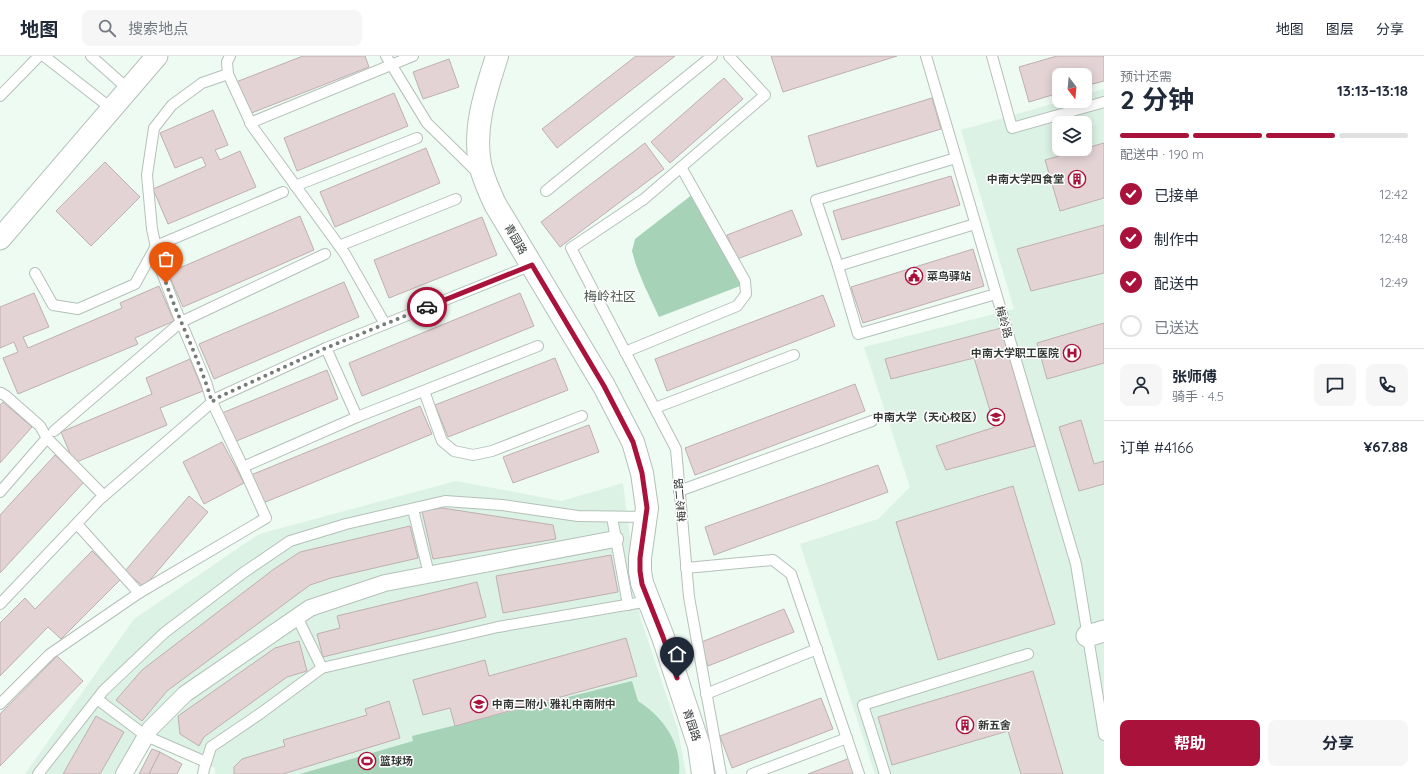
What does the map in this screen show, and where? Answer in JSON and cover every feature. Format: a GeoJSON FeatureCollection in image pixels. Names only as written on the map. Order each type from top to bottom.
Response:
{"type":"FeatureCollection","features":[{"type":"Feature","properties":{"kind":"street"},"geometry":{"type":"LineString","coordinates":[[0,239],[157,56]]}},
{"type":"Feature","properties":{"kind":"street","name":"青园路"},"geometry":{"type":"LineString","coordinates":[[497,56],[484,94],[479,119],[478,141],[480,163],[495,204],[604,386],[633,442],[642,473],[647,508],[640,558],[642,584],[638,603],[663,637],[699,746],[703,774]]}},
{"type":"Feature","properties":{"kind":"street"},"geometry":{"type":"LineString","coordinates":[[124,774],[150,729],[185,694],[310,608],[385,583],[615,539]]}},
{"type":"Feature","properties":{"kind":"lane"},"geometry":{"type":"LineString","coordinates":[[0,96],[39,56]]}},
{"type":"Feature","properties":{"kind":"lane"},"geometry":{"type":"LineString","coordinates":[[44,56],[112,109]]}},
{"type":"Feature","properties":{"kind":"lane"},"geometry":{"type":"LineString","coordinates":[[91,56],[128,89]]}},
{"type":"Feature","properties":{"kind":"lane"},"geometry":{"type":"LineString","coordinates":[[230,56],[227,62],[228,74],[250,123],[339,246],[385,324]]}},
{"type":"Feature","properties":{"kind":"lane"},"geometry":{"type":"LineString","coordinates":[[386,56],[427,124],[485,180]]}},
{"type":"Feature","properties":{"kind":"lane"},"geometry":{"type":"LineString","coordinates":[[250,123],[413,56]]}},
{"type":"Feature","properties":{"kind":"lane"},"geometry":{"type":"LineString","coordinates":[[546,191],[712,56]]}},
{"type":"Feature","properties":{"kind":"lane"},"geometry":{"type":"LineString","coordinates":[[625,352],[737,306],[746,294],[745,281],[681,167],[765,95],[729,56]]}},
{"type":"Feature","properties":{"kind":"lane","name":"梅岭路"},"geometry":{"type":"LineString","coordinates":[[926,56],[1096,633],[1104,735]]}},
{"type":"Feature","properties":{"kind":"lane"},"geometry":{"type":"LineString","coordinates":[[992,56],[1012,128],[1104,102]]}},
{"type":"Feature","properties":{"kind":"lane"},"geometry":{"type":"LineString","coordinates":[[0,704],[50,654],[139,593],[266,518],[212,402],[206,382],[161,270],[152,229],[147,175],[154,128],[172,105],[202,83],[228,74]]}},
{"type":"Feature","properties":{"kind":"lane"},"geometry":{"type":"LineString","coordinates":[[296,186],[416,138]]}},
{"type":"Feature","properties":{"kind":"lane"},"geometry":{"type":"LineString","coordinates":[[956,158],[816,200],[838,266],[858,334],[996,294]]}},
{"type":"Feature","properties":{"kind":"lane","name":"梅岭二路"},"geometry":{"type":"LineString","coordinates":[[681,167],[644,199],[571,248],[676,449],[689,597],[721,774]]}},
{"type":"Feature","properties":{"kind":"lane"},"geometry":{"type":"LineString","coordinates":[[35,273],[53,305],[78,309],[135,284],[156,246],[283,192]]}},
{"type":"Feature","properties":{"kind":"lane"},"geometry":{"type":"LineString","coordinates":[[339,246],[456,199]]}},
{"type":"Feature","properties":{"kind":"lane"},"geometry":{"type":"LineString","coordinates":[[838,266],[976,224]]}},
{"type":"Feature","properties":{"kind":"lane"},"geometry":{"type":"LineString","coordinates":[[0,492],[50,434],[181,322],[325,254]]}},
{"type":"Feature","properties":{"kind":"lane"},"geometry":{"type":"LineString","coordinates":[[0,604],[104,496],[217,398],[326,348],[532,265]]}},
{"type":"Feature","properties":{"kind":"lane"},"geometry":{"type":"LineString","coordinates":[[243,467],[357,417],[538,346]]}},
{"type":"Feature","properties":{"kind":"lane"},"geometry":{"type":"LineString","coordinates":[[326,348],[357,417]]}},
{"type":"Feature","properties":{"kind":"lane"},"geometry":{"type":"LineString","coordinates":[[655,408],[794,355]]}},
{"type":"Feature","properties":{"kind":"lane"},"geometry":{"type":"LineString","coordinates":[[424,391],[442,441],[454,451],[473,456],[492,451],[582,416]]}},
{"type":"Feature","properties":{"kind":"lane"},"geometry":{"type":"LineString","coordinates":[[0,394],[1,393],[6,396],[50,434],[104,496]]}},
{"type":"Feature","properties":{"kind":"lane"},"geometry":{"type":"LineString","coordinates":[[680,491],[872,421]]}},
{"type":"Feature","properties":{"kind":"lane"},"geometry":{"type":"LineString","coordinates":[[38,774],[104,690],[164,633],[290,541],[346,524],[445,501],[502,505],[578,516],[646,517]]}},
{"type":"Feature","properties":{"kind":"lane"},"geometry":{"type":"LineString","coordinates":[[413,508],[429,574]]}},
{"type":"Feature","properties":{"kind":"lane"},"geometry":{"type":"LineString","coordinates":[[203,774],[212,747],[322,668],[498,627],[638,603],[615,539],[612,517]]}},
{"type":"Feature","properties":{"kind":"lane"},"geometry":{"type":"LineString","coordinates":[[77,524],[139,593]]}},
{"type":"Feature","properties":{"kind":"lane"},"geometry":{"type":"LineString","coordinates":[[686,568],[773,560],[791,574],[860,774]]}},
{"type":"Feature","properties":{"kind":"lane"},"geometry":{"type":"LineString","coordinates":[[297,617],[322,668]]}},
{"type":"Feature","properties":{"kind":"lane"},"geometry":{"type":"LineString","coordinates":[[706,694],[817,649]]}},
{"type":"Feature","properties":{"kind":"lane"},"geometry":{"type":"LineString","coordinates":[[885,774],[863,706],[1028,654]]}},
{"type":"Feature","properties":{"kind":"lane"},"geometry":{"type":"LineString","coordinates":[[97,699],[146,736],[206,762]]}},
{"type":"Feature","properties":{"kind":"lane"},"geometry":{"type":"LineString","coordinates":[[752,774],[847,738]]}},
{"type":"Feature","properties":{"kind":"shaded area","name":"中南大学（天心校区）"},"geometry":{"type":"Polygon","coordinates":[[[1104,89],[1104,774],[875,774],[800,544],[878,519],[910,487],[864,347],[1014,309],[961,130],[1052,104],[1052,108],[1092,108],[1092,92],[1104,89]]]}},
{"type":"Feature","properties":{"kind":"shaded area"},"geometry":{"type":"Polygon","coordinates":[[[456,481],[562,501],[623,483],[640,617],[678,730],[686,774],[215,774],[215,768],[147,741],[128,774],[25,774],[134,619],[259,534],[456,481]]]}},
{"type":"Feature","properties":{"kind":"green space"},"geometry":{"type":"Polygon","coordinates":[[[693,194],[741,279],[740,286],[659,317],[636,265],[632,251],[635,239],[693,194]]]}},
{"type":"Feature","properties":{"kind":"green space"},"geometry":{"type":"Polygon","coordinates":[[[632,681],[638,701],[647,707],[663,723],[674,741],[679,763],[679,774],[300,774],[413,741],[412,736],[632,681]]]}},
{"type":"Feature","properties":{"kind":"building"},"geometry":{"type":"Polygon","coordinates":[[[303,56],[365,56],[369,67],[249,114],[236,82],[303,56]]]}},
{"type":"Feature","properties":{"kind":"building"},"geometry":{"type":"Polygon","coordinates":[[[636,56],[675,56],[557,148],[542,129],[636,56]]]}},
{"type":"Feature","properties":{"kind":"building"},"geometry":{"type":"Polygon","coordinates":[[[771,56],[897,56],[783,92],[771,56]]]}},
{"type":"Feature","properties":{"kind":"building"},"geometry":{"type":"Polygon","coordinates":[[[1057,56],[1104,56],[1104,81],[1092,84],[1092,68],[1052,68],[1052,95],[1029,102],[1019,67],[1057,56]]]}},
{"type":"Feature","properties":{"kind":"building"},"geometry":{"type":"Polygon","coordinates":[[[449,59],[459,87],[423,99],[413,72],[449,59]]]}},
{"type":"Feature","properties":{"kind":"building"},"geometry":{"type":"Polygon","coordinates":[[[724,78],[743,99],[670,163],[651,142],[724,78]]]}},
{"type":"Feature","properties":{"kind":"building"},"geometry":{"type":"Polygon","coordinates":[[[394,93],[408,126],[297,171],[284,138],[394,93]]]}},
{"type":"Feature","properties":{"kind":"building"},"geometry":{"type":"Polygon","coordinates":[[[932,98],[941,129],[817,167],[808,136],[932,98]]]}},
{"type":"Feature","properties":{"kind":"building"},"geometry":{"type":"Polygon","coordinates":[[[213,110],[228,145],[215,150],[220,160],[240,151],[256,187],[168,224],[153,189],[206,166],[202,157],[175,168],[160,133],[213,110]]]}},
{"type":"Feature","properties":{"kind":"building"},"geometry":{"type":"Polygon","coordinates":[[[645,143],[664,169],[560,247],[541,222],[645,143]]]}},
{"type":"Feature","properties":{"kind":"building","name":"中南大学四食堂"},"geometry":{"type":"Polygon","coordinates":[[[1104,143],[1104,198],[1060,211],[1045,160],[1059,156],[1092,156],[1092,146],[1104,143]]]}},
{"type":"Feature","properties":{"kind":"building"},"geometry":{"type":"Polygon","coordinates":[[[426,148],[440,183],[335,227],[320,192],[426,148]]]}},
{"type":"Feature","properties":{"kind":"building"},"geometry":{"type":"Polygon","coordinates":[[[105,162],[140,197],[91,246],[56,211],[105,162]]]}},
{"type":"Feature","properties":{"kind":"building"},"geometry":{"type":"Polygon","coordinates":[[[951,176],[960,205],[842,240],[833,211],[951,176]]]}},
{"type":"Feature","properties":{"kind":"building"},"geometry":{"type":"Polygon","coordinates":[[[792,210],[802,235],[737,259],[727,235],[792,210]]]}},
{"type":"Feature","properties":{"kind":"building"},"geometry":{"type":"Polygon","coordinates":[[[300,216],[314,250],[183,307],[168,273],[300,216]]]}},
{"type":"Feature","properties":{"kind":"building"},"geometry":{"type":"Polygon","coordinates":[[[482,217],[497,255],[389,298],[374,260],[482,217]]]}},
{"type":"Feature","properties":{"kind":"building"},"geometry":{"type":"Polygon","coordinates":[[[1104,225],[1104,273],[1031,291],[1017,249],[1104,225]]]}},
{"type":"Feature","properties":{"kind":"building"},"geometry":{"type":"Polygon","coordinates":[[[973,249],[984,286],[863,323],[851,287],[973,249]]]}},
{"type":"Feature","properties":{"kind":"building"},"geometry":{"type":"Polygon","coordinates":[[[344,282],[359,317],[214,379],[199,344],[344,282]]]}},
{"type":"Feature","properties":{"kind":"building"},"geometry":{"type":"Polygon","coordinates":[[[159,286],[174,321],[135,338],[138,344],[18,394],[3,358],[18,352],[14,342],[0,348],[0,307],[34,293],[49,327],[23,337],[28,348],[122,308],[120,303],[159,286]]]}},
{"type":"Feature","properties":{"kind":"building"},"geometry":{"type":"Polygon","coordinates":[[[520,293],[534,326],[362,396],[349,363],[520,293]]]}},
{"type":"Feature","properties":{"kind":"building"},"geometry":{"type":"Polygon","coordinates":[[[823,295],[835,326],[667,391],[655,359],[823,295]]]}},
{"type":"Feature","properties":{"kind":"building","name":"中南大学职工医院"},"geometry":{"type":"Polygon","coordinates":[[[1104,323],[1104,363],[1047,379],[1037,343],[1104,323]]]}},
{"type":"Feature","properties":{"kind":"building"},"geometry":{"type":"Polygon","coordinates":[[[1001,328],[1035,446],[946,470],[936,446],[995,427],[974,358],[891,379],[885,359],[1001,328]]]}},
{"type":"Feature","properties":{"kind":"building"},"geometry":{"type":"Polygon","coordinates":[[[555,358],[568,390],[448,437],[435,405],[555,358]]]}},
{"type":"Feature","properties":{"kind":"building"},"geometry":{"type":"Polygon","coordinates":[[[190,359],[203,391],[160,408],[167,425],[74,463],[61,432],[152,394],[146,378],[190,359]]]}},
{"type":"Feature","properties":{"kind":"building"},"geometry":{"type":"Polygon","coordinates":[[[327,370],[338,399],[234,442],[222,413],[327,370]]]}},
{"type":"Feature","properties":{"kind":"building"},"geometry":{"type":"Polygon","coordinates":[[[855,384],[865,411],[695,475],[685,448],[855,384]]]}},
{"type":"Feature","properties":{"kind":"building"},"geometry":{"type":"Polygon","coordinates":[[[3,402],[32,427],[0,463],[0,405],[3,402]]]}},
{"type":"Feature","properties":{"kind":"building"},"geometry":{"type":"Polygon","coordinates":[[[420,406],[432,434],[263,503],[251,475],[420,406]]]}},
{"type":"Feature","properties":{"kind":"building"},"geometry":{"type":"Polygon","coordinates":[[[1081,420],[1094,464],[1104,461],[1104,484],[1079,491],[1059,427],[1081,420]]]}},
{"type":"Feature","properties":{"kind":"building"},"geometry":{"type":"Polygon","coordinates":[[[589,425],[599,452],[513,483],[503,457],[589,425]]]}},
{"type":"Feature","properties":{"kind":"building"},"geometry":{"type":"Polygon","coordinates":[[[222,442],[244,483],[204,504],[183,462],[222,442]]]}},
{"type":"Feature","properties":{"kind":"building"},"geometry":{"type":"Polygon","coordinates":[[[55,455],[84,482],[0,573],[0,515],[55,455]]]}},
{"type":"Feature","properties":{"kind":"building"},"geometry":{"type":"Polygon","coordinates":[[[878,465],[888,492],[714,555],[705,527],[878,465]]]}},
{"type":"Feature","properties":{"kind":"building"},"geometry":{"type":"Polygon","coordinates":[[[1013,486],[1055,624],[938,660],[896,522],[1013,486]]]}},
{"type":"Feature","properties":{"kind":"building"},"geometry":{"type":"Polygon","coordinates":[[[189,496],[208,512],[144,587],[125,571],[189,496]]]}},
{"type":"Feature","properties":{"kind":"building"},"geometry":{"type":"Polygon","coordinates":[[[442,508],[553,525],[556,539],[433,559],[422,511],[442,508]]]}},
{"type":"Feature","properties":{"kind":"building"},"geometry":{"type":"Polygon","coordinates":[[[410,526],[418,558],[331,578],[310,585],[167,691],[142,721],[116,700],[142,670],[274,569],[300,552],[410,526]]]}},
{"type":"Feature","properties":{"kind":"building"},"geometry":{"type":"Polygon","coordinates":[[[92,551],[121,579],[61,639],[48,627],[0,676],[0,623],[25,598],[35,609],[92,551]]]}},
{"type":"Feature","properties":{"kind":"building"},"geometry":{"type":"Polygon","coordinates":[[[611,555],[618,592],[503,613],[496,576],[611,555]]]}},
{"type":"Feature","properties":{"kind":"building"},"geometry":{"type":"Polygon","coordinates":[[[477,582],[486,617],[323,657],[317,634],[340,628],[337,616],[477,582]]]}},
{"type":"Feature","properties":{"kind":"building"},"geometry":{"type":"Polygon","coordinates":[[[784,609],[794,632],[708,666],[699,643],[784,609]]]}},
{"type":"Feature","properties":{"kind":"building"},"geometry":{"type":"Polygon","coordinates":[[[626,638],[637,676],[455,726],[450,708],[423,715],[413,680],[485,660],[489,676],[626,638]]]}},
{"type":"Feature","properties":{"kind":"building"},"geometry":{"type":"Polygon","coordinates":[[[299,641],[307,671],[287,677],[204,737],[199,746],[180,734],[178,716],[275,648],[299,641]]]}},
{"type":"Feature","properties":{"kind":"building"},"geometry":{"type":"Polygon","coordinates":[[[57,656],[83,681],[0,766],[0,714],[57,656]]]}},
{"type":"Feature","properties":{"kind":"building","name":"新五舍"},"geometry":{"type":"Polygon","coordinates":[[[1033,671],[1063,774],[1021,774],[1008,731],[892,765],[878,717],[1033,671]]]}},
{"type":"Feature","properties":{"kind":"building"},"geometry":{"type":"Polygon","coordinates":[[[821,698],[833,729],[732,768],[720,736],[821,698]]]}},
{"type":"Feature","properties":{"kind":"building"},"geometry":{"type":"Polygon","coordinates":[[[389,701],[400,738],[283,774],[234,774],[234,767],[242,759],[285,746],[283,740],[367,715],[365,709],[389,701]]]}},
{"type":"Feature","properties":{"kind":"building"},"geometry":{"type":"Polygon","coordinates":[[[96,716],[124,732],[100,774],[63,774],[96,716]]]}},
{"type":"Feature","properties":{"kind":"building"},"geometry":{"type":"Polygon","coordinates":[[[152,749],[160,752],[149,774],[139,774],[152,749]]]}},
{"type":"Feature","properties":{"kind":"building"},"geometry":{"type":"Polygon","coordinates":[[[160,752],[182,764],[177,774],[149,774],[160,752]]]}},
{"type":"Feature","properties":{"kind":"building"},"geometry":{"type":"Polygon","coordinates":[[[850,758],[856,774],[808,774],[850,758]]]}},
{"type":"Feature","properties":{"kind":"way so far"},"geometry":{"type":"LineString","coordinates":[[166,283],[206,382],[212,402],[217,398],[326,348],[427,307]]}},
{"type":"Feature","properties":{"kind":"place","name":"中南大学四食堂"},"geometry":{"type":"Point","coordinates":[1077,179]}},
{"type":"Feature","properties":{"kind":"place","name":"菜鸟驿站"},"geometry":{"type":"Point","coordinates":[914,276]}},
{"type":"Feature","properties":{"kind":"place","name":"中南大学职工医院"},"geometry":{"type":"Point","coordinates":[1072,353]}},
{"type":"Feature","properties":{"kind":"place","name":"中南大学（天心校区）"},"geometry":{"type":"Point","coordinates":[996,417]}},
{"type":"Feature","properties":{"kind":"place","name":"中南二附小 雅礼中南附中"},"geometry":{"type":"Point","coordinates":[479,704]}},
{"type":"Feature","properties":{"kind":"place","name":"新五舍"},"geometry":{"type":"Point","coordinates":[965,725]}},
{"type":"Feature","properties":{"kind":"place","name":"篮球场"},"geometry":{"type":"Point","coordinates":[367,761]}},
{"type":"Feature","properties":{"kind":"district","name":"梅岭社区"},"geometry":{"type":"Point","coordinates":[610,296]}},
{"type":"Feature","properties":{"kind":"route"},"geometry":{"type":"LineString","coordinates":[[427,307],[532,265],[604,386],[633,442],[642,473],[647,508],[640,558],[642,584],[677,678]]}}]}
